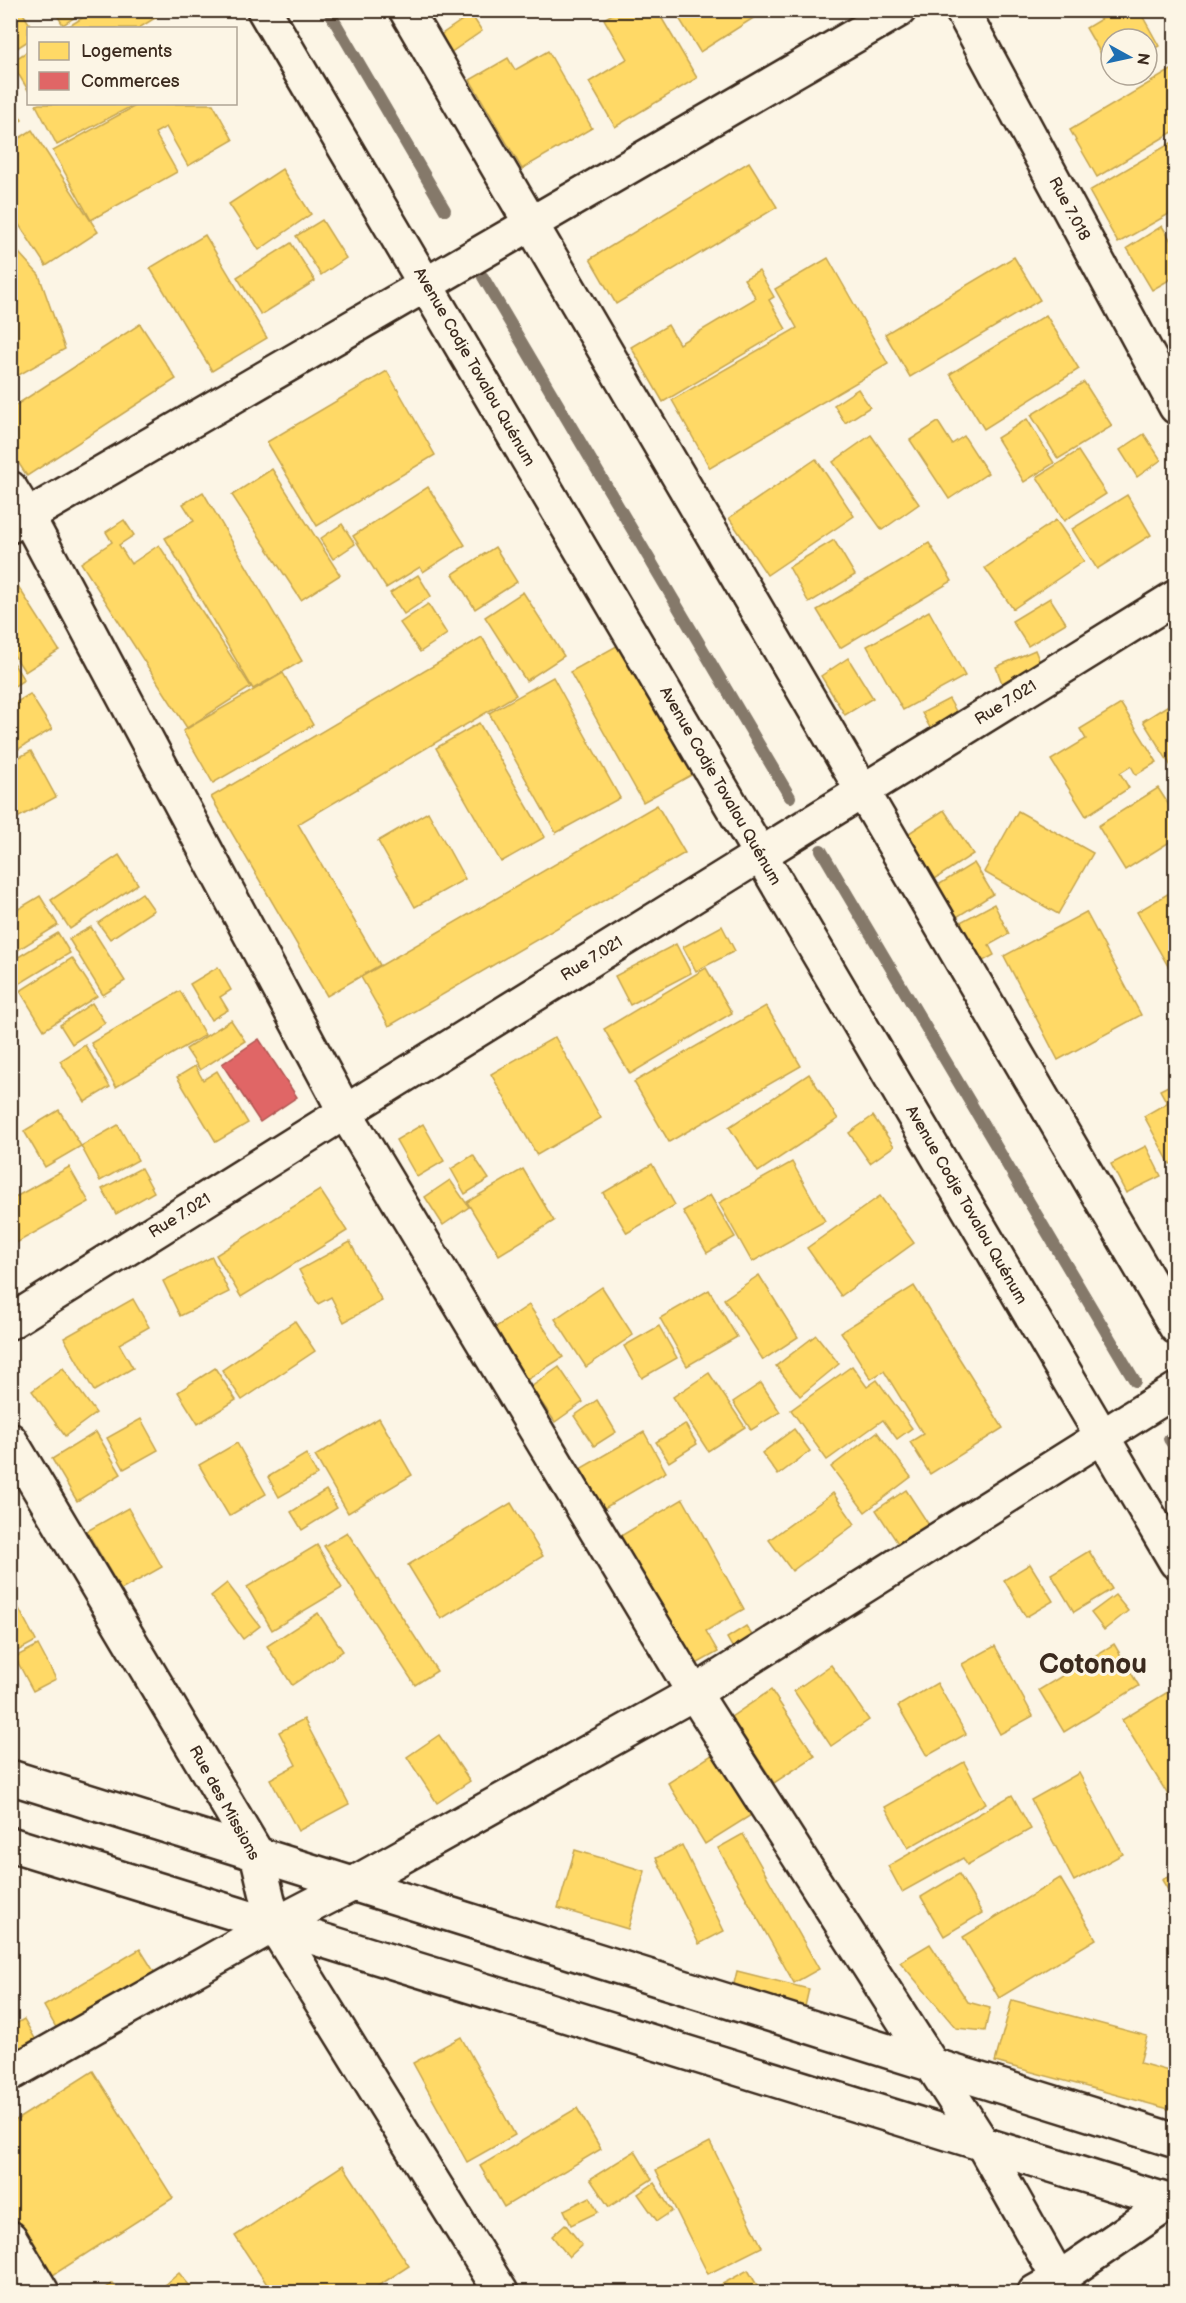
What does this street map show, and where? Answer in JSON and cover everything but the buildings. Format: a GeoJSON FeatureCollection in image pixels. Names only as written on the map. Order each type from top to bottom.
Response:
{"type":"FeatureCollection","features":[{"type":"Feature","properties":{"kind":"street","name":"Avenue Codje Tovalou Quénum"},"geometry":{"type":"LineString","coordinates":[[264,10],[1176,1562]]}},
{"type":"Feature","properties":{"kind":"street"},"geometry":{"type":"LineString","coordinates":[[406,10],[1176,1327]]}},
{"type":"Feature","properties":{"kind":"street"},"geometry":{"type":"LineString","coordinates":[[19,522],[899,10]]}},
{"type":"Feature","properties":{"kind":"street","name":"Rue 7.018"},"geometry":{"type":"LineString","coordinates":[[962,10],[1176,407]]}},
{"type":"Feature","properties":{"kind":"street"},"geometry":{"type":"LineString","coordinates":[[10,489],[19,522],[345,1112],[694,1693],[982,2143],[1053,2288],[1172,2200]]}},
{"type":"Feature","properties":{"kind":"street","name":"Rue 7.021"},"geometry":{"type":"LineString","coordinates":[[10,1322],[1176,597]]}},
{"type":"Feature","properties":{"kind":"street"},"geometry":{"type":"LineString","coordinates":[[10,2074],[694,1693],[1176,1390]]}},
{"type":"Feature","properties":{"kind":"street","name":"Rue des Missions"},"geometry":{"type":"LineString","coordinates":[[10,1440],[257,1854],[274,1925],[501,2292]]}},
{"type":"Feature","properties":{"kind":"street"},"geometry":{"type":"LineString","coordinates":[[10,1777],[1176,2141]]}},
{"type":"Feature","properties":{"kind":"street"},"geometry":{"type":"LineString","coordinates":[[10,1844],[1172,2200]]}},
{"type":"Feature","properties":{"kind":"street"},"geometry":{"type":"LineString","coordinates":[[10,2238],[42,2292]]}},
{"type":"Feature","properties":{"kind":"waterway"},"geometry":{"type":"LineString","coordinates":[[328,10],[445,210]]}},
{"type":"Feature","properties":{"kind":"waterway"},"geometry":{"type":"LineString","coordinates":[[483,277],[790,797]]}},
{"type":"Feature","properties":{"kind":"waterway"},"geometry":{"type":"LineString","coordinates":[[821,850],[1135,1381]]}},
{"type":"Feature","properties":{"kind":"waterway"},"geometry":{"type":"LineString","coordinates":[[1169,1439],[1176,1449]]}},
{"type":"Feature","properties":{"kind":"district","name":"Cotonou"},"geometry":{"type":"Point","coordinates":[1093,1664]}}]}
